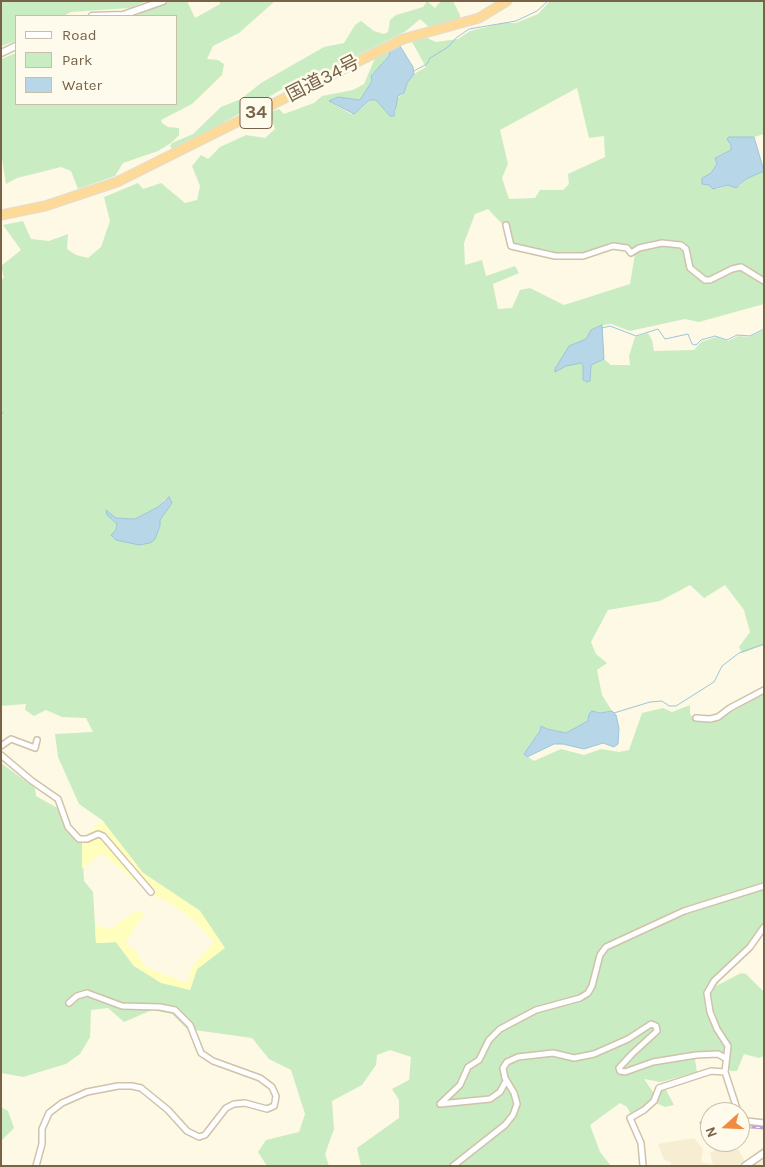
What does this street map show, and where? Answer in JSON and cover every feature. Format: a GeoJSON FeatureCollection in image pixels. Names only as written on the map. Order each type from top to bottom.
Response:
{"type":"FeatureCollection","features":[{"type":"Feature","properties":{"kind":"highway","name":"国道34号"},"geometry":{"type":"LineString","coordinates":[[1,215],[45,206],[117,182],[403,39],[479,18],[507,1]]}},
{"type":"Feature","properties":{"kind":"street"},"geometry":{"type":"LineString","coordinates":[[123,15],[164,1]]}},
{"type":"Feature","properties":{"kind":"street"},"geometry":{"type":"LineString","coordinates":[[1,53],[15,46]]}},
{"type":"Feature","properties":{"kind":"street"},"geometry":{"type":"LineString","coordinates":[[506,224],[510,246],[554,256],[583,256],[613,246],[627,248],[631,252],[638,248],[662,243],[681,245],[686,249],[690,268],[705,280],[715,279],[732,269],[741,267],[764,281]]}},
{"type":"Feature","properties":{"kind":"street"},"geometry":{"type":"LineString","coordinates":[[696,718],[718,717],[730,708],[764,690]]}},
{"type":"Feature","properties":{"kind":"street"},"geometry":{"type":"LineString","coordinates":[[1,746],[11,739],[35,748],[37,740]]}},
{"type":"Feature","properties":{"kind":"street"},"geometry":{"type":"LineString","coordinates":[[1,755],[32,781],[58,799],[68,826],[80,839],[87,839],[98,834],[103,836],[151,892]]}},
{"type":"Feature","properties":{"kind":"street"},"geometry":{"type":"LineString","coordinates":[[506,1081],[500,1092],[490,1099],[440,1104],[460,1085],[468,1067],[479,1060],[489,1040],[500,1029],[536,1010],[588,994],[600,955],[606,947],[684,911],[764,886]]}},
{"type":"Feature","properties":{"kind":"street"},"geometry":{"type":"LineString","coordinates":[[735,1102],[725,1072],[725,1058],[729,1051],[728,1046],[717,1029],[710,1012],[708,993],[714,981],[750,947],[764,927]]}},
{"type":"Feature","properties":{"kind":"street"},"geometry":{"type":"LineString","coordinates":[[36,1166],[42,1144],[42,1129],[49,1113],[62,1103],[94,1090],[118,1086],[141,1088],[168,1110],[187,1130],[199,1137],[205,1135],[226,1108],[234,1104],[245,1103],[267,1109],[276,1102],[276,1096],[272,1087],[260,1078],[213,1061],[201,1054],[190,1025],[175,1010],[160,1007],[122,1006],[87,993],[77,996],[70,1003]]}},
{"type":"Feature","properties":{"kind":"street"},"geometry":{"type":"LineString","coordinates":[[452,1166],[498,1130],[513,1115],[517,1104],[514,1093],[506,1081],[504,1065],[518,1057],[552,1053],[574,1058],[594,1054],[628,1039],[651,1024],[656,1026],[657,1031],[619,1068],[620,1071],[624,1072],[652,1062],[696,1055],[718,1054],[725,1058]]}},
{"type":"Feature","properties":{"kind":"street"},"geometry":{"type":"LineString","coordinates":[[643,1166],[641,1143],[630,1118],[644,1110],[654,1101],[659,1088],[711,1071],[725,1072]]}},
{"type":"Feature","properties":{"kind":"street"},"geometry":{"type":"LineString","coordinates":[[750,1121],[764,1123]]}},
{"type":"Feature","properties":{"kind":"street"},"geometry":{"type":"LineString","coordinates":[[745,1166],[764,1153]]}},
{"type":"Feature","properties":{"kind":"shaded area"},"geometry":{"type":"Polygon","coordinates":[[[694,1138],[700,1145],[700,1152],[703,1152],[701,1162],[713,1165],[710,1153],[712,1152],[740,1152],[745,1161],[764,1147],[764,1166],[670,1166],[671,1162],[664,1160],[658,1144],[694,1138]]]}},
{"type":"Feature","properties":{"kind":"green space"},"geometry":{"type":"Polygon","coordinates":[[[1,1],[147,1],[130,8],[71,12],[65,15],[15,15],[15,41],[1,46],[1,1]]]}},
{"type":"Feature","properties":{"kind":"green space"},"geometry":{"type":"Polygon","coordinates":[[[171,1],[187,1],[195,18],[220,4],[219,1],[275,1],[239,33],[213,46],[207,59],[218,60],[224,64],[222,75],[192,104],[161,120],[168,127],[179,128],[179,135],[171,143],[158,151],[123,163],[115,176],[78,189],[71,171],[61,167],[17,178],[6,184],[1,152],[1,59],[15,53],[15,105],[178,105],[178,15],[137,15],[171,1]]]}},
{"type":"Feature","properties":{"kind":"green space"},"geometry":{"type":"Polygon","coordinates":[[[427,1],[435,8],[441,1],[453,1],[460,19],[429,27],[420,19],[406,31],[311,79],[302,78],[175,150],[170,146],[172,143],[193,134],[221,107],[241,99],[261,83],[324,47],[344,43],[355,25],[361,21],[374,31],[384,34],[388,32],[390,20],[396,15],[423,7],[427,1]]]}},
{"type":"Feature","properties":{"kind":"green space"},"geometry":{"type":"Polygon","coordinates":[[[550,1],[764,1],[764,134],[754,137],[729,137],[732,150],[715,158],[717,164],[711,173],[702,178],[717,189],[728,185],[740,186],[746,179],[764,171],[764,304],[699,322],[685,319],[630,331],[611,324],[602,325],[604,359],[611,365],[630,365],[629,356],[635,337],[648,333],[652,340],[654,351],[694,350],[701,342],[716,337],[728,341],[738,336],[749,337],[764,330],[764,645],[742,653],[739,647],[750,632],[744,610],[725,585],[704,598],[690,585],[660,601],[608,610],[591,642],[596,654],[607,663],[597,670],[602,695],[612,711],[589,714],[588,721],[566,733],[547,729],[540,731],[524,754],[534,761],[561,749],[584,755],[601,749],[619,752],[629,750],[642,713],[663,708],[672,712],[690,705],[690,714],[697,722],[715,721],[764,694],[764,926],[753,943],[735,960],[716,986],[741,973],[746,974],[764,992],[764,1056],[759,1058],[744,1054],[737,1071],[730,1071],[727,1056],[718,1050],[699,1055],[695,1060],[697,1072],[661,1082],[644,1079],[653,1092],[665,1088],[674,1105],[665,1107],[651,1101],[631,1115],[627,1107],[620,1103],[590,1125],[600,1152],[611,1166],[361,1166],[357,1148],[399,1118],[399,1100],[392,1089],[409,1080],[411,1057],[390,1050],[377,1055],[376,1065],[362,1085],[332,1101],[334,1129],[325,1154],[329,1166],[267,1166],[258,1152],[266,1140],[299,1132],[305,1114],[291,1070],[269,1059],[252,1038],[187,1029],[172,1014],[152,1010],[124,1022],[108,1008],[91,1010],[90,1037],[80,1054],[66,1064],[23,1077],[1,1073],[1,763],[35,788],[36,796],[61,810],[68,830],[82,842],[84,881],[93,892],[96,943],[116,942],[134,966],[190,990],[197,969],[224,948],[200,911],[143,873],[102,820],[79,804],[58,757],[55,734],[93,732],[86,718],[62,717],[46,710],[34,716],[25,710],[26,704],[1,706],[1,279],[4,278],[1,266],[21,250],[3,225],[23,221],[31,239],[49,241],[68,234],[67,249],[76,255],[88,258],[101,247],[110,221],[104,197],[138,183],[143,189],[161,183],[185,203],[197,200],[200,186],[192,166],[201,155],[208,159],[220,147],[246,135],[265,138],[275,129],[270,112],[279,109],[284,114],[314,103],[322,96],[353,90],[364,84],[375,58],[390,49],[389,56],[371,76],[372,81],[360,100],[348,98],[332,103],[351,114],[361,109],[371,100],[376,100],[390,116],[396,112],[396,100],[404,93],[407,83],[414,74],[426,67],[412,42],[425,37],[436,42],[458,39],[470,31],[503,23],[516,23],[538,14],[550,1]],[[577,88],[500,130],[508,164],[502,178],[509,199],[535,198],[540,190],[563,190],[569,184],[568,174],[605,157],[604,136],[589,138],[577,88]],[[488,209],[475,214],[464,243],[465,265],[482,260],[486,276],[515,266],[519,273],[493,284],[498,309],[512,308],[520,290],[530,288],[564,305],[630,284],[635,254],[629,245],[609,243],[590,253],[556,253],[508,243],[505,227],[488,209]],[[165,499],[158,507],[135,519],[116,518],[106,510],[107,515],[117,524],[116,530],[155,539],[160,526],[160,520],[172,503],[165,499]]]}},
{"type":"Feature","properties":{"kind":"green space"},"geometry":{"type":"Polygon","coordinates":[[[1,1107],[8,1111],[14,1128],[1,1141],[1,1107]]]}},
{"type":"Feature","properties":{"kind":"sand"},"geometry":{"type":"Polygon","coordinates":[[[102,820],[143,873],[200,911],[225,948],[197,969],[190,990],[161,983],[134,966],[116,942],[96,943],[95,925],[111,929],[131,914],[138,911],[144,913],[126,943],[135,950],[146,967],[187,983],[193,965],[214,942],[191,918],[168,902],[151,894],[101,853],[82,869],[82,842],[102,820]]]}},
{"type":"Feature","properties":{"kind":"water"},"geometry":{"type":"Polygon","coordinates":[[[400,46],[413,67],[414,74],[407,83],[404,93],[398,96],[394,116],[390,116],[376,100],[370,100],[354,114],[329,101],[338,97],[360,100],[372,81],[371,76],[389,56],[390,49],[400,46]]]}},
{"type":"Feature","properties":{"kind":"water"},"geometry":{"type":"Polygon","coordinates":[[[729,137],[754,137],[764,171],[746,179],[736,188],[728,185],[713,189],[709,185],[702,184],[702,178],[711,173],[717,164],[715,158],[731,150],[731,145],[727,139],[729,137]]]}},
{"type":"Feature","properties":{"kind":"water"},"geometry":{"type":"Polygon","coordinates":[[[602,325],[604,359],[591,365],[590,381],[583,380],[583,365],[581,363],[566,366],[555,372],[569,346],[586,339],[591,330],[602,325]]]}},
{"type":"Feature","properties":{"kind":"water"},"geometry":{"type":"Polygon","coordinates":[[[169,497],[172,503],[160,520],[160,526],[155,539],[150,543],[139,545],[116,540],[111,535],[116,530],[117,524],[107,515],[106,510],[116,518],[135,519],[158,507],[169,497]]]}},
{"type":"Feature","properties":{"kind":"water"},"geometry":{"type":"Polygon","coordinates":[[[592,711],[600,713],[612,711],[616,715],[619,728],[618,744],[614,747],[603,743],[584,749],[554,744],[527,757],[524,754],[540,731],[541,726],[566,733],[588,721],[589,714],[592,711]]]}},
{"type":"Feature","properties":{"kind":"waterway"},"geometry":{"type":"LineString","coordinates":[[414,71],[427,64],[430,58],[448,47],[456,38],[469,29],[516,21],[537,11],[548,1]]}},
{"type":"Feature","properties":{"kind":"waterway"},"geometry":{"type":"LineString","coordinates":[[602,328],[610,326],[636,336],[658,329],[665,339],[688,334],[692,344],[696,345],[701,340],[715,336],[727,340],[737,335],[750,336],[764,329]]}},
{"type":"Feature","properties":{"kind":"waterway"},"geometry":{"type":"LineString","coordinates":[[614,713],[650,702],[662,701],[669,706],[676,706],[714,682],[722,666],[739,653],[764,644]]}},
{"type":"Feature","properties":{"kind":"railway"},"geometry":{"type":"LineString","coordinates":[[750,1127],[764,1128]]}}]}
